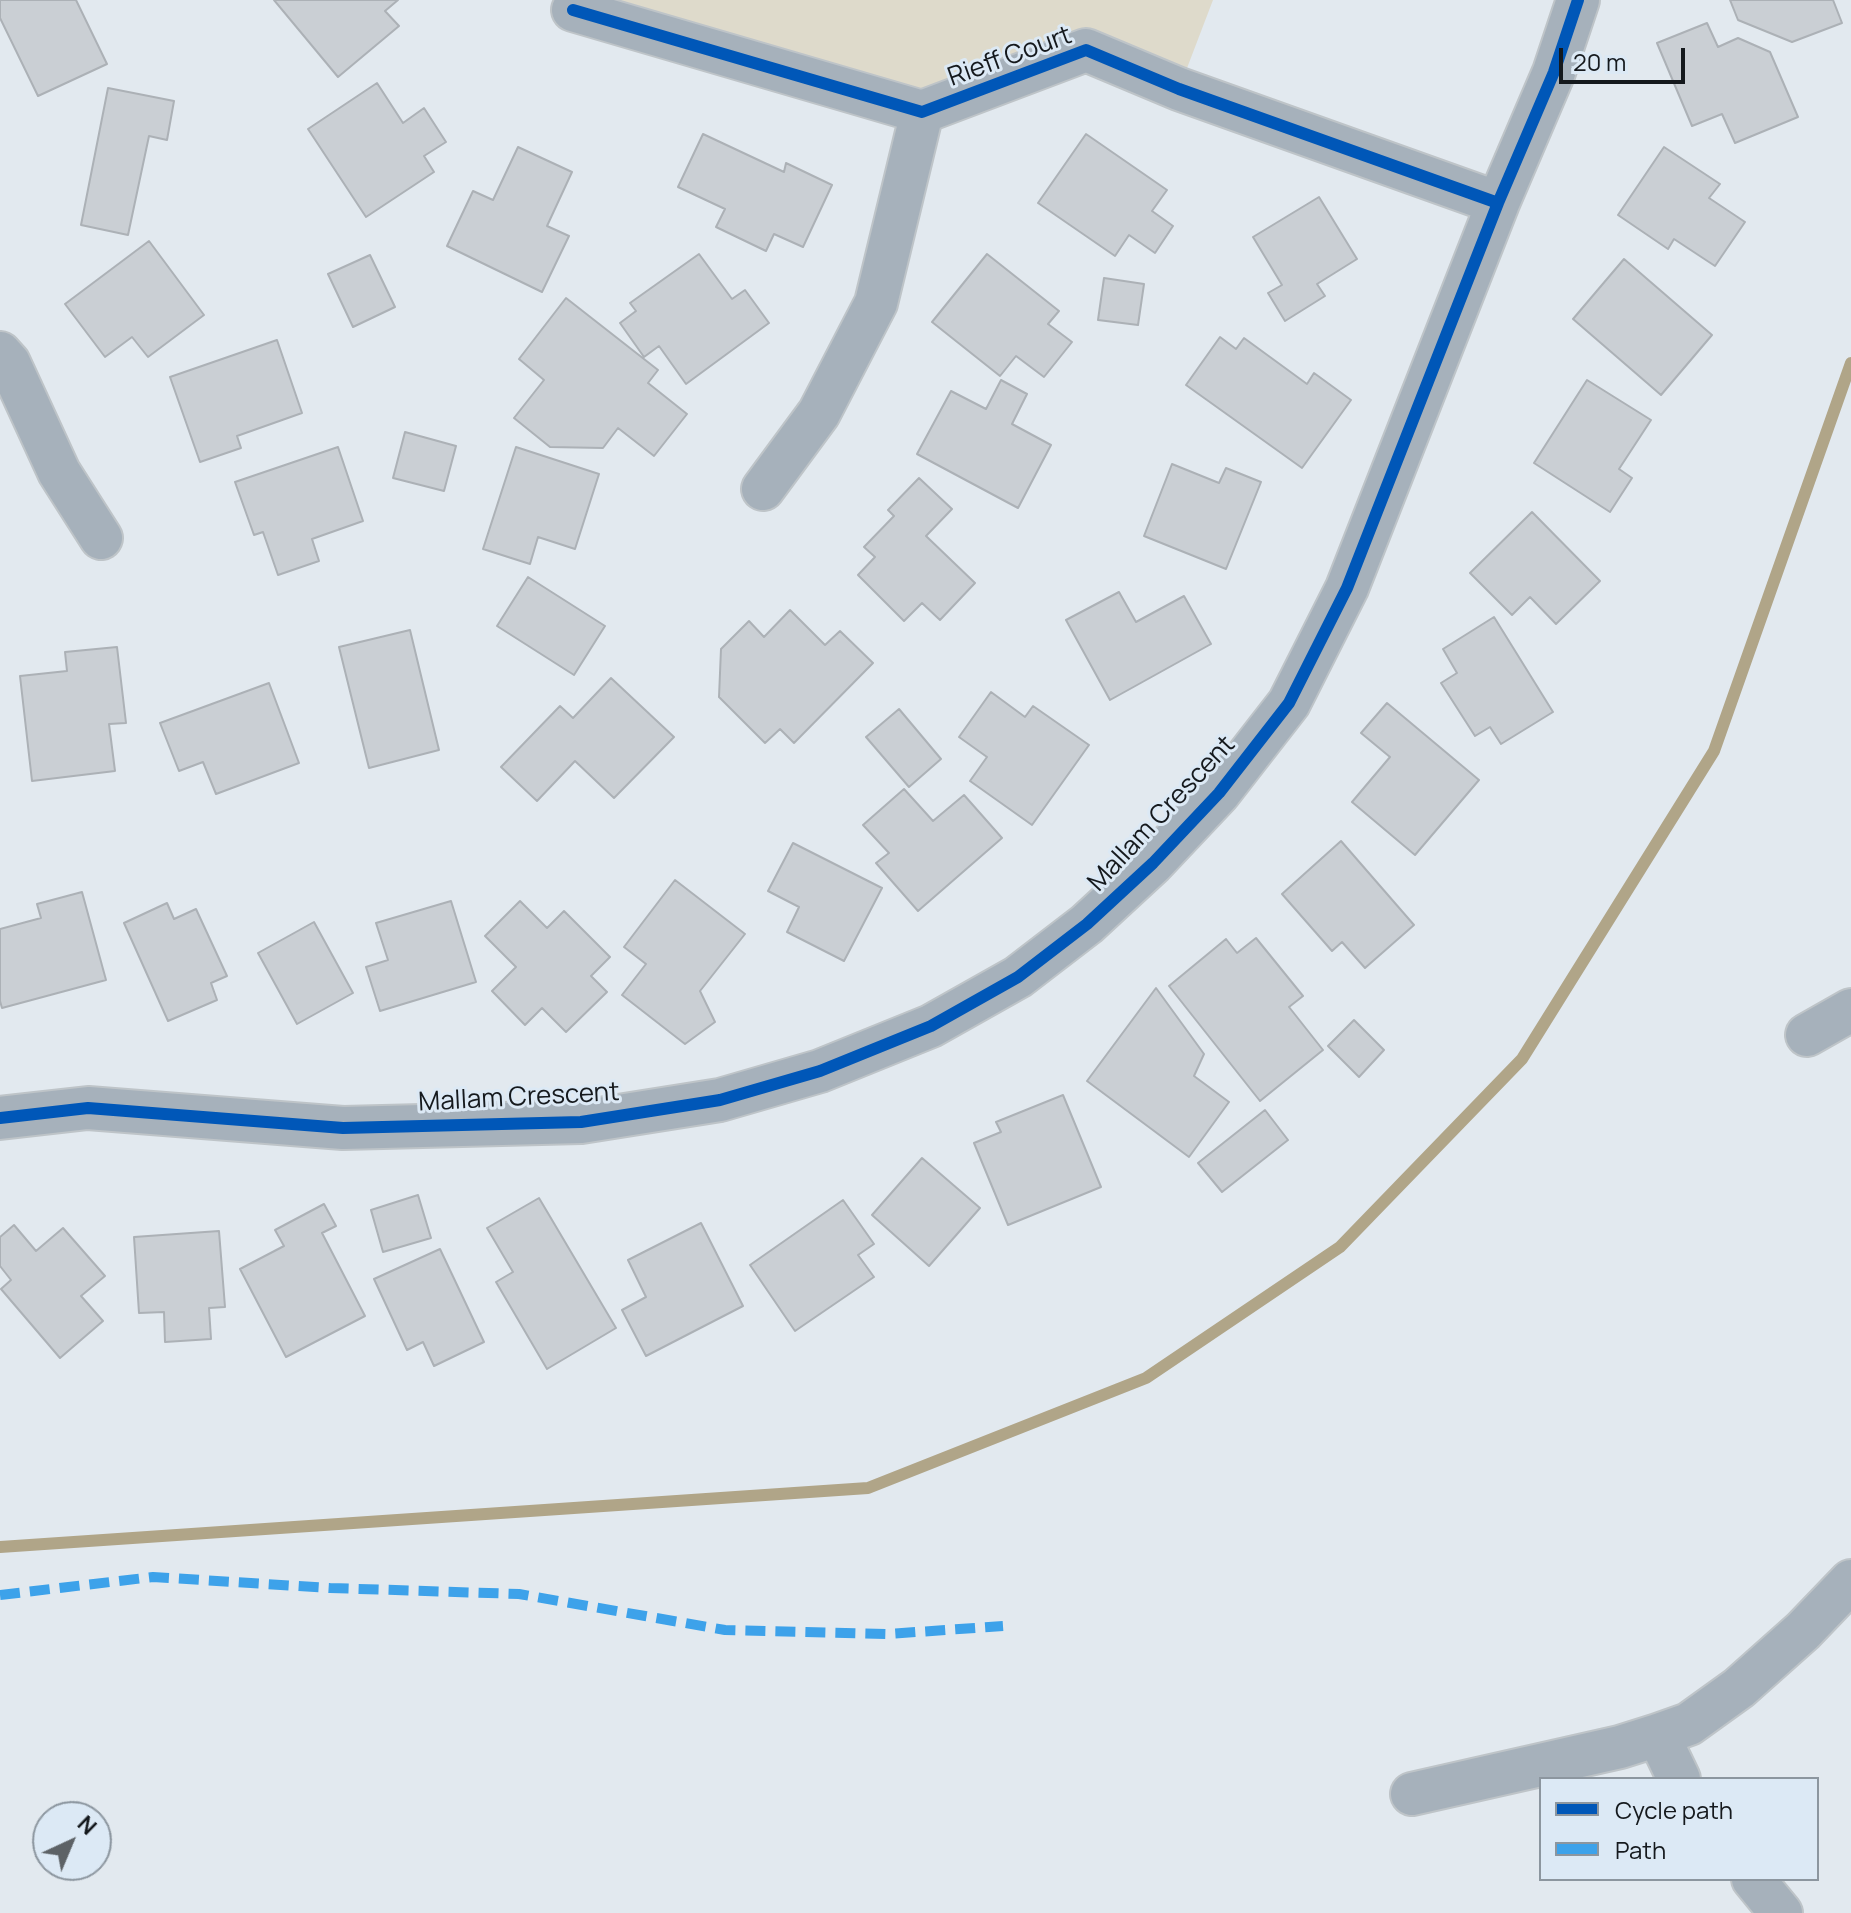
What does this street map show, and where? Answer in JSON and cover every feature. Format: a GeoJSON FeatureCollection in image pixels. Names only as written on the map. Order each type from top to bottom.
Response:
{"type":"FeatureCollection","features":[{"type":"Feature","properties":{"kind":"street","name":"Mallam Crescent"},"geometry":{"type":"LineString","coordinates":[[0,1118],[88,1108],[343,1128],[581,1122],[720,1100],[820,1071],[931,1026],[1018,977],[1087,924],[1153,863],[1219,793],[1289,703],[1347,588],[1498,203],[1554,72],[1578,0]]}},
{"type":"Feature","properties":{"kind":"street","name":"Rieff Court"},"geometry":{"type":"LineString","coordinates":[[573,10],[922,112],[1086,50],[1179,89],[1498,203]]}},
{"type":"Feature","properties":{"kind":"street","name":"Rieff Court"},"geometry":{"type":"LineString","coordinates":[[763,489],[819,413],[876,303],[922,112]]}},
{"type":"Feature","properties":{"kind":"street"},"geometry":{"type":"LineString","coordinates":[[0,353],[9,363],[59,472],[101,538]]}},
{"type":"Feature","properties":{"kind":"street"},"geometry":{"type":"LineString","coordinates":[[1807,1035],[1851,1010]]}},
{"type":"Feature","properties":{"kind":"street"},"geometry":{"type":"LineString","coordinates":[[1412,1794],[1581,1756],[1689,1724],[1739,1688],[1803,1631],[1851,1581]]}},
{"type":"Feature","properties":{"kind":"street"},"geometry":{"type":"LineString","coordinates":[[1658,1735],[1678,1777]]}},
{"type":"Feature","properties":{"kind":"street"},"geometry":{"type":"LineString","coordinates":[[1755,1881],[1781,1913]]}},
{"type":"Feature","properties":{"kind":"shaded area"},"geometry":{"type":"Polygon","coordinates":[[[564,0],[1213,0],[1179,89],[1086,50],[922,112],[564,0]]]}},
{"type":"Feature","properties":{"kind":"building"},"geometry":{"type":"Polygon","coordinates":[[[0,0],[76,0],[107,64],[38,96],[0,18],[0,0]]]}},
{"type":"Feature","properties":{"kind":"building"},"geometry":{"type":"Polygon","coordinates":[[[274,0],[398,0],[385,11],[399,26],[338,77],[274,0]]]}},
{"type":"Feature","properties":{"kind":"building"},"geometry":{"type":"Polygon","coordinates":[[[1730,0],[1833,0],[1842,23],[1792,42],[1738,20],[1730,0]]]}},
{"type":"Feature","properties":{"kind":"building"},"geometry":{"type":"Polygon","coordinates":[[[1707,23],[1718,47],[1738,38],[1770,52],[1798,117],[1735,143],[1722,114],[1692,126],[1657,43],[1707,23]]]}},
{"type":"Feature","properties":{"kind":"building"},"geometry":{"type":"Polygon","coordinates":[[[377,83],[403,123],[424,108],[446,142],[424,156],[434,172],[366,217],[308,129],[377,83]]]}},
{"type":"Feature","properties":{"kind":"building"},"geometry":{"type":"Polygon","coordinates":[[[108,88],[174,101],[167,140],[149,136],[128,235],[81,225],[108,88]]]}},
{"type":"Feature","properties":{"kind":"building"},"geometry":{"type":"Polygon","coordinates":[[[703,134],[784,172],[786,163],[832,185],[803,247],[774,234],[766,251],[716,227],[725,209],[678,187],[703,134]]]}},
{"type":"Feature","properties":{"kind":"building"},"geometry":{"type":"Polygon","coordinates":[[[1086,134],[1167,190],[1152,211],[1173,226],[1155,253],[1129,235],[1115,256],[1038,203],[1086,134]]]}},
{"type":"Feature","properties":{"kind":"building"},"geometry":{"type":"Polygon","coordinates":[[[518,147],[572,172],[547,226],[569,236],[542,292],[447,246],[473,191],[493,200],[518,147]]]}},
{"type":"Feature","properties":{"kind":"building"},"geometry":{"type":"Polygon","coordinates":[[[1664,147],[1720,184],[1709,198],[1745,222],[1715,266],[1674,239],[1668,249],[1618,215],[1664,147]]]}},
{"type":"Feature","properties":{"kind":"building"},"geometry":{"type":"Polygon","coordinates":[[[1319,197],[1357,259],[1317,284],[1325,296],[1285,321],[1268,293],[1282,285],[1253,237],[1319,197]]]}},
{"type":"Feature","properties":{"kind":"building"},"geometry":{"type":"Polygon","coordinates":[[[149,241],[204,315],[148,357],[132,337],[105,357],[65,304],[149,241]]]}},
{"type":"Feature","properties":{"kind":"building"},"geometry":{"type":"Polygon","coordinates":[[[699,254],[732,299],[745,290],[769,323],[686,384],[659,346],[644,357],[620,323],[636,311],[630,303],[699,254]]]}},
{"type":"Feature","properties":{"kind":"building"},"geometry":{"type":"Polygon","coordinates":[[[987,254],[1059,311],[1048,324],[1072,342],[1044,377],[1016,356],[1000,376],[932,322],[987,254]]]}},
{"type":"Feature","properties":{"kind":"building"},"geometry":{"type":"Polygon","coordinates":[[[370,255],[395,307],[353,327],[328,274],[370,255]]]}},
{"type":"Feature","properties":{"kind":"building"},"geometry":{"type":"Polygon","coordinates":[[[1624,259],[1712,335],[1661,395],[1573,319],[1624,259]]]}},
{"type":"Feature","properties":{"kind":"building"},"geometry":{"type":"Polygon","coordinates":[[[1104,278],[1144,284],[1138,325],[1098,320],[1104,278]]]}},
{"type":"Feature","properties":{"kind":"building"},"geometry":{"type":"Polygon","coordinates":[[[566,298],[658,370],[648,383],[687,414],[654,456],[618,428],[603,448],[550,447],[514,418],[544,380],[519,359],[566,298]]]}},
{"type":"Feature","properties":{"kind":"building"},"geometry":{"type":"Polygon","coordinates":[[[1220,337],[1236,349],[1244,338],[1307,384],[1314,373],[1351,400],[1302,468],[1186,385],[1220,337]]]}},
{"type":"Feature","properties":{"kind":"building"},"geometry":{"type":"Polygon","coordinates":[[[277,340],[302,413],[237,436],[241,448],[200,462],[170,377],[277,340]]]}},
{"type":"Feature","properties":{"kind":"building"},"geometry":{"type":"Polygon","coordinates":[[[1001,380],[1027,394],[1012,424],[1051,445],[1018,508],[917,454],[951,391],[986,409],[1001,380]]]}},
{"type":"Feature","properties":{"kind":"building"},"geometry":{"type":"Polygon","coordinates":[[[1587,380],[1651,420],[1619,469],[1632,478],[1610,512],[1534,463],[1587,380]]]}},
{"type":"Feature","properties":{"kind":"building"},"geometry":{"type":"Polygon","coordinates":[[[405,432],[456,446],[444,491],[393,478],[405,432]]]}},
{"type":"Feature","properties":{"kind":"building"},"geometry":{"type":"Polygon","coordinates":[[[338,447],[363,521],[312,539],[319,561],[278,575],[263,532],[254,535],[235,482],[338,447]]]}},
{"type":"Feature","properties":{"kind":"building"},"geometry":{"type":"Polygon","coordinates":[[[516,447],[599,474],[575,549],[538,537],[530,564],[483,549],[516,447]]]}},
{"type":"Feature","properties":{"kind":"building"},"geometry":{"type":"Polygon","coordinates":[[[1172,464],[1219,483],[1226,468],[1261,482],[1226,569],[1144,536],[1172,464]]]}},
{"type":"Feature","properties":{"kind":"building"},"geometry":{"type":"Polygon","coordinates":[[[919,478],[952,509],[926,536],[975,583],[940,620],[922,603],[904,621],[858,575],[875,557],[864,547],[894,516],[888,510],[919,478]]]}},
{"type":"Feature","properties":{"kind":"building"},"geometry":{"type":"Polygon","coordinates":[[[1532,512],[1600,581],[1556,624],[1530,597],[1512,615],[1470,573],[1532,512]]]}},
{"type":"Feature","properties":{"kind":"building"},"geometry":{"type":"Polygon","coordinates":[[[528,577],[605,626],[574,675],[497,626],[528,577]]]}},
{"type":"Feature","properties":{"kind":"building"},"geometry":{"type":"Polygon","coordinates":[[[1119,592],[1136,622],[1184,596],[1211,644],[1110,700],[1066,620],[1119,592]]]}},
{"type":"Feature","properties":{"kind":"building"},"geometry":{"type":"Polygon","coordinates":[[[790,610],[825,645],[840,631],[873,663],[794,743],[780,729],[765,743],[719,697],[721,649],[749,621],[764,637],[790,610]]]}},
{"type":"Feature","properties":{"kind":"building"},"geometry":{"type":"Polygon","coordinates":[[[1494,617],[1553,712],[1501,744],[1490,727],[1475,736],[1441,683],[1457,673],[1443,649],[1494,617]]]}},
{"type":"Feature","properties":{"kind":"building"},"geometry":{"type":"Polygon","coordinates":[[[410,630],[439,750],[369,768],[339,647],[410,630]]]}},
{"type":"Feature","properties":{"kind":"building"},"geometry":{"type":"Polygon","coordinates":[[[117,647],[126,723],[109,724],[115,771],[32,781],[20,676],[67,671],[65,652],[117,647]]]}},
{"type":"Feature","properties":{"kind":"building"},"geometry":{"type":"Polygon","coordinates":[[[611,678],[674,737],[614,798],[575,761],[537,801],[501,767],[560,706],[573,718],[611,678]]]}},
{"type":"Feature","properties":{"kind":"building"},"geometry":{"type":"Polygon","coordinates":[[[269,683],[299,763],[216,794],[203,762],[179,771],[160,723],[269,683]]]}},
{"type":"Feature","properties":{"kind":"building"},"geometry":{"type":"Polygon","coordinates":[[[991,692],[1025,717],[1033,706],[1089,745],[1032,825],[970,781],[987,757],[959,737],[991,692]]]}},
{"type":"Feature","properties":{"kind":"building"},"geometry":{"type":"Polygon","coordinates":[[[1387,703],[1479,780],[1415,855],[1352,802],[1390,757],[1361,733],[1387,703]]]}},
{"type":"Feature","properties":{"kind":"building"},"geometry":{"type":"Polygon","coordinates":[[[899,709],[941,759],[909,787],[866,737],[899,709]]]}},
{"type":"Feature","properties":{"kind":"building"},"geometry":{"type":"Polygon","coordinates":[[[904,789],[933,821],[964,795],[1002,838],[918,911],[876,863],[889,853],[863,825],[904,789]]]}},
{"type":"Feature","properties":{"kind":"building"},"geometry":{"type":"Polygon","coordinates":[[[1341,841],[1414,925],[1365,968],[1342,942],[1332,951],[1282,894],[1341,841]]]}},
{"type":"Feature","properties":{"kind":"building"},"geometry":{"type":"Polygon","coordinates":[[[793,843],[882,888],[844,961],[787,932],[799,907],[768,891],[793,843]]]}},
{"type":"Feature","properties":{"kind":"building"},"geometry":{"type":"Polygon","coordinates":[[[675,880],[745,934],[700,991],[715,1022],[685,1044],[622,995],[646,964],[624,947],[675,880]]]}},
{"type":"Feature","properties":{"kind":"building"},"geometry":{"type":"Polygon","coordinates":[[[82,892],[106,980],[2,1008],[0,929],[41,918],[37,904],[82,892]]]}},
{"type":"Feature","properties":{"kind":"building"},"geometry":{"type":"Polygon","coordinates":[[[451,901],[476,982],[380,1011],[366,967],[388,960],[376,923],[451,901]]]}},
{"type":"Feature","properties":{"kind":"building"},"geometry":{"type":"Polygon","coordinates":[[[520,901],[547,928],[564,911],[610,957],[591,976],[607,992],[566,1032],[542,1008],[525,1025],[492,991],[516,967],[485,936],[520,901]]]}},
{"type":"Feature","properties":{"kind":"building"},"geometry":{"type":"Polygon","coordinates":[[[167,903],[174,919],[196,909],[227,976],[211,983],[217,1000],[168,1021],[124,923],[167,903]]]}},
{"type":"Feature","properties":{"kind":"building"},"geometry":{"type":"Polygon","coordinates":[[[314,922],[353,993],[297,1024],[258,953],[314,922]]]}},
{"type":"Feature","properties":{"kind":"building"},"geometry":{"type":"Polygon","coordinates":[[[1256,938],[1303,996],[1289,1007],[1323,1050],[1260,1101],[1169,986],[1226,939],[1237,953],[1256,938]]]}},
{"type":"Feature","properties":{"kind":"building"},"geometry":{"type":"Polygon","coordinates":[[[1156,988],[1204,1054],[1194,1076],[1229,1102],[1189,1157],[1087,1081],[1156,988]]]}},
{"type":"Feature","properties":{"kind":"building"},"geometry":{"type":"Polygon","coordinates":[[[1354,1020],[1384,1050],[1359,1077],[1328,1046],[1354,1020]]]}},
{"type":"Feature","properties":{"kind":"building"},"geometry":{"type":"Polygon","coordinates":[[[1063,1095],[1101,1187],[1008,1225],[974,1143],[1001,1132],[996,1122],[1063,1095]]]}},
{"type":"Feature","properties":{"kind":"building"},"geometry":{"type":"Polygon","coordinates":[[[1265,1110],[1288,1140],[1222,1192],[1198,1163],[1265,1110]]]}},
{"type":"Feature","properties":{"kind":"building"},"geometry":{"type":"Polygon","coordinates":[[[922,1158],[980,1208],[929,1266],[872,1215],[922,1158]]]}},
{"type":"Feature","properties":{"kind":"building"},"geometry":{"type":"Polygon","coordinates":[[[418,1195],[431,1238],[383,1252],[371,1210],[418,1195]]]}},
{"type":"Feature","properties":{"kind":"building"},"geometry":{"type":"Polygon","coordinates":[[[539,1198],[616,1328],[547,1369],[496,1282],[513,1272],[487,1228],[539,1198]]]}},
{"type":"Feature","properties":{"kind":"building"},"geometry":{"type":"Polygon","coordinates":[[[843,1200],[874,1244],[858,1255],[874,1277],[795,1331],[750,1265],[843,1200]]]}},
{"type":"Feature","properties":{"kind":"building"},"geometry":{"type":"Polygon","coordinates":[[[324,1204],[336,1226],[322,1233],[365,1316],[286,1357],[240,1269],[284,1246],[275,1230],[324,1204]]]}},
{"type":"Feature","properties":{"kind":"building"},"geometry":{"type":"Polygon","coordinates":[[[701,1223],[743,1306],[646,1356],[622,1310],[646,1297],[628,1260],[701,1223]]]}},
{"type":"Feature","properties":{"kind":"building"},"geometry":{"type":"Polygon","coordinates":[[[14,1225],[36,1251],[63,1228],[105,1276],[81,1296],[103,1321],[60,1358],[1,1289],[11,1280],[0,1266],[0,1237],[14,1225]]]}},
{"type":"Feature","properties":{"kind":"building"},"geometry":{"type":"Polygon","coordinates":[[[219,1231],[225,1307],[209,1308],[211,1339],[165,1342],[164,1312],[139,1313],[134,1237],[219,1231]]]}},
{"type":"Feature","properties":{"kind":"building"},"geometry":{"type":"Polygon","coordinates":[[[440,1249],[484,1342],[434,1366],[423,1342],[407,1350],[374,1279],[440,1249]]]}},
{"type":"Feature","properties":{"kind":"waterway"},"geometry":{"type":"LineString","coordinates":[[0,1547],[868,1488],[1146,1378],[1340,1247],[1522,1059],[1714,751],[1851,363]]}},
{"type":"Feature","properties":{"kind":"marked path"},"geometry":{"type":"LineString","coordinates":[[0,1595],[153,1577],[330,1588],[519,1594],[725,1630],[888,1634],[1003,1626]]}},
{"type":"Feature","properties":{"kind":"cycle path"},"geometry":{"type":"LineString","coordinates":[[0,1118],[88,1108],[343,1128],[581,1122],[720,1100],[820,1071],[931,1026],[1018,977],[1087,924],[1153,863],[1219,793],[1289,703],[1347,588],[1498,203],[1554,72],[1578,0]]}},
{"type":"Feature","properties":{"kind":"cycle path"},"geometry":{"type":"LineString","coordinates":[[573,10],[922,112],[1086,50],[1179,89],[1498,203]]}}]}
